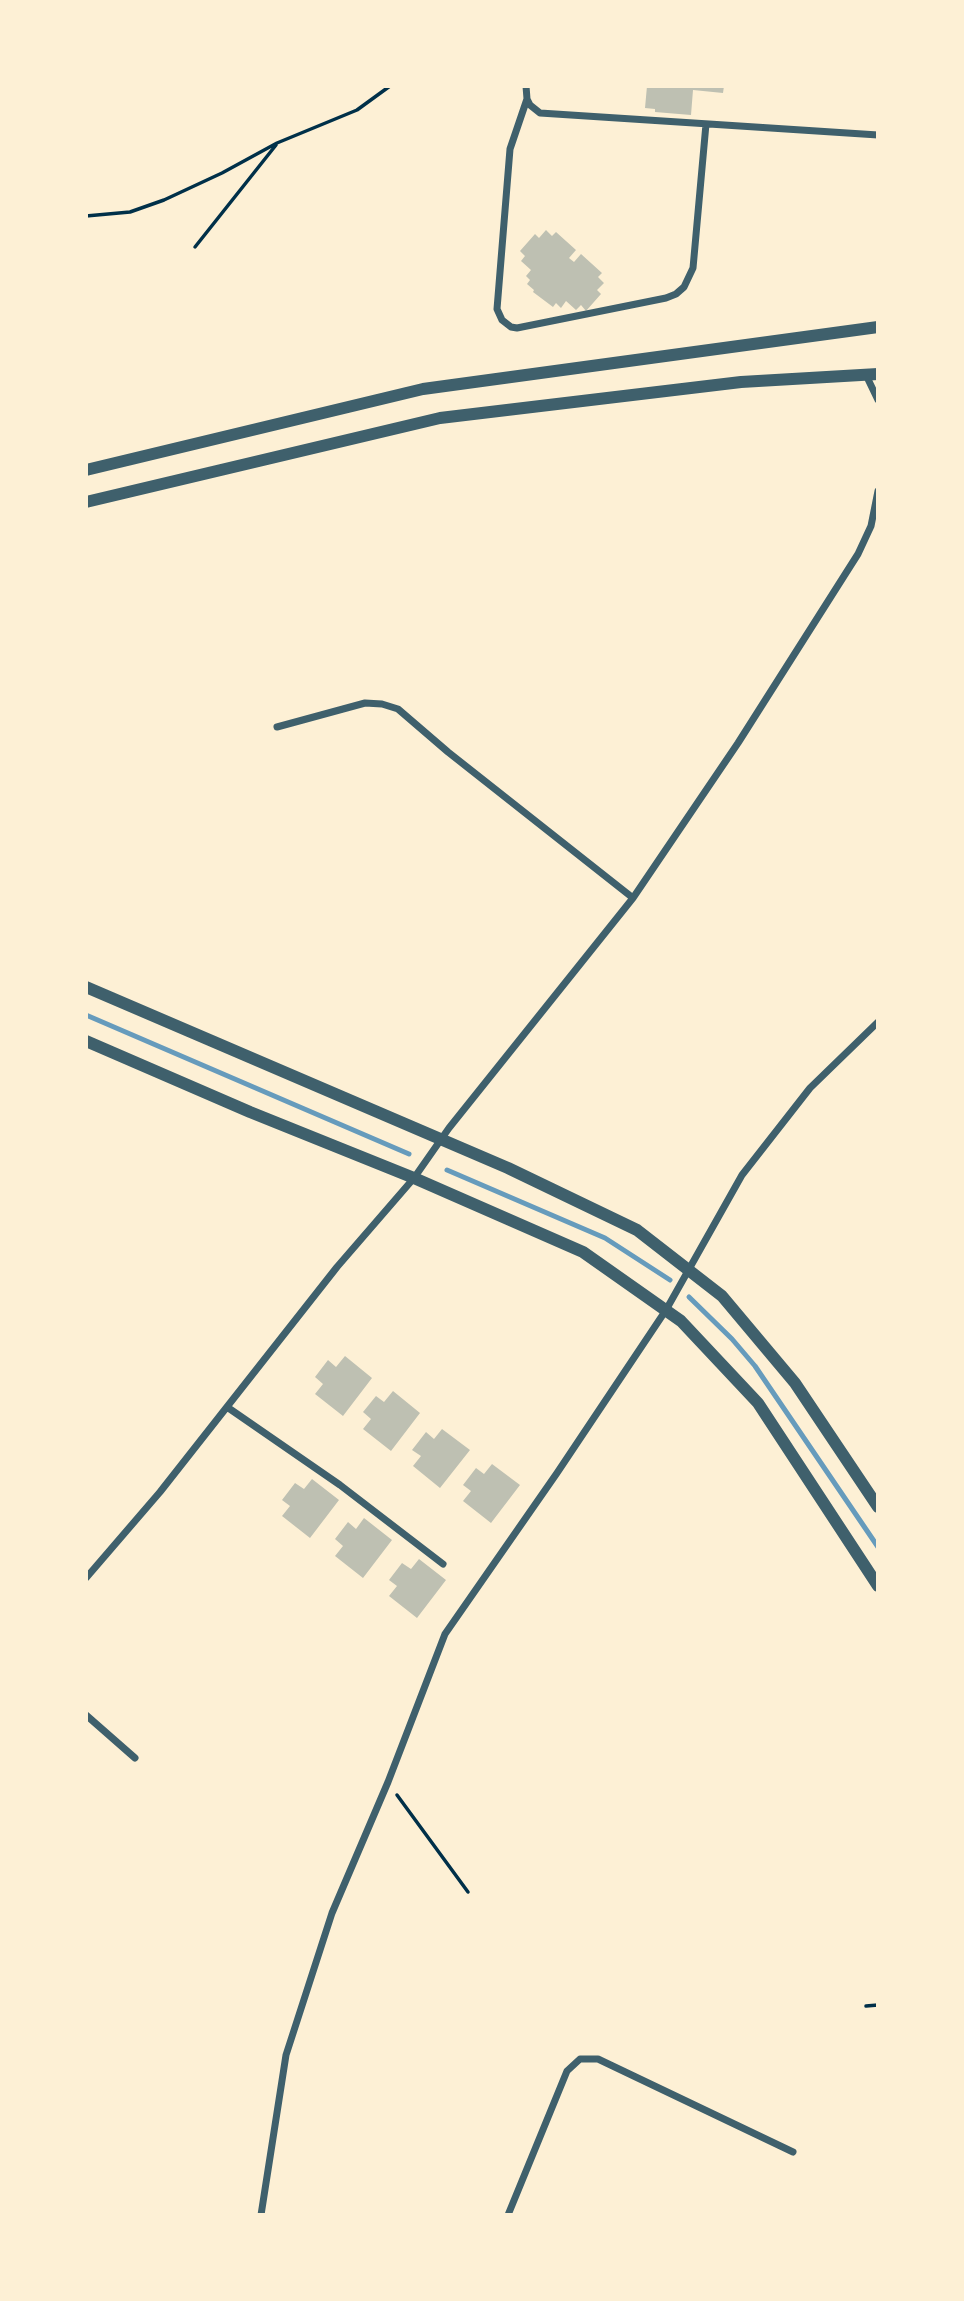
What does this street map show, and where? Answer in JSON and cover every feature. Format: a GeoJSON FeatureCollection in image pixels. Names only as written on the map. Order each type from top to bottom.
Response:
{"type":"FeatureCollection","features":[{"type":"Feature","properties":{"kind":"street"},"geometry":{"type":"LineString","coordinates":[[526,86],[530,105],[540,113],[878,135]]}},
{"type":"Feature","properties":{"kind":"street"},"geometry":{"type":"LineString","coordinates":[[527,99],[510,149],[497,309],[502,320],[517,328],[666,298],[684,287],[692,268],[706,124]]}},
{"type":"Feature","properties":{"kind":"street"},"geometry":{"type":"LineString","coordinates":[[86,470],[423,389],[876,326]]}},
{"type":"Feature","properties":{"kind":"street"},"geometry":{"type":"LineString","coordinates":[[86,502],[440,418],[741,382],[872,375],[878,400]]}},
{"type":"Feature","properties":{"kind":"street"},"geometry":{"type":"LineString","coordinates":[[86,1578],[160,1492],[337,1267],[414,1178],[441,1139],[633,898],[738,743],[858,554],[871,526],[878,491]]}},
{"type":"Feature","properties":{"kind":"street"},"geometry":{"type":"LineString","coordinates":[[277,727],[365,703],[398,709],[448,752],[633,898]]}},
{"type":"Feature","properties":{"kind":"street"},"geometry":{"type":"LineString","coordinates":[[86,987],[509,1168],[637,1230],[722,1296],[795,1383],[878,1507]]}},
{"type":"Feature","properties":{"kind":"street"},"geometry":{"type":"LineString","coordinates":[[261,2215],[286,2055],[332,1913],[388,1782],[445,1634],[666,1311],[742,1175],[810,1088],[878,1022]]}},
{"type":"Feature","properties":{"kind":"street"},"geometry":{"type":"LineString","coordinates":[[86,1041],[583,1252],[681,1321],[758,1403],[878,1586]]}},
{"type":"Feature","properties":{"kind":"street"},"geometry":{"type":"LineString","coordinates":[[227,1407],[340,1485],[443,1564]]}},
{"type":"Feature","properties":{"kind":"street"},"geometry":{"type":"LineString","coordinates":[[86,1715],[135,1758]]}},
{"type":"Feature","properties":{"kind":"street"},"geometry":{"type":"LineString","coordinates":[[508,2215],[567,2071],[580,2059],[598,2059],[793,2152]]}},
{"type":"Feature","properties":{"kind":"path"},"geometry":{"type":"LineString","coordinates":[[86,216],[130,212],[142,208],[222,173],[277,143],[357,110],[390,86]]}},
{"type":"Feature","properties":{"kind":"path"},"geometry":{"type":"LineString","coordinates":[[195,247],[277,143]]}},
{"type":"Feature","properties":{"kind":"path"},"geometry":{"type":"LineString","coordinates":[[388,1782],[468,1892]]}},
{"type":"Feature","properties":{"kind":"path"},"geometry":{"type":"LineString","coordinates":[[866,2006],[878,2005]]}},
{"type":"Feature","properties":{"kind":"building"},"geometry":{"type":"Polygon","coordinates":[[[647,86],[724,86],[723,93],[693,90],[691,115],[655,112],[655,109],[645,108],[647,86]]]}},
{"type":"Feature","properties":{"kind":"building"},"geometry":{"type":"Polygon","coordinates":[[[546,230],[552,236],[556,232],[576,250],[569,258],[574,262],[581,254],[602,273],[598,277],[604,283],[597,290],[601,294],[586,311],[581,305],[576,310],[566,301],[561,308],[556,303],[553,307],[527,284],[530,280],[526,276],[531,270],[521,261],[525,256],[520,251],[535,234],[539,238],[546,230]]]}},
{"type":"Feature","properties":{"kind":"building"},"geometry":{"type":"Polygon","coordinates":[[[345,1356],[372,1378],[343,1416],[315,1394],[323,1384],[315,1377],[328,1360],[336,1367],[345,1356]]]}},
{"type":"Feature","properties":{"kind":"building"},"geometry":{"type":"Polygon","coordinates":[[[393,1391],[420,1413],[391,1451],[363,1429],[371,1419],[363,1412],[376,1396],[384,1402],[393,1391]]]}},
{"type":"Feature","properties":{"kind":"building"},"geometry":{"type":"Polygon","coordinates":[[[442,1429],[470,1450],[440,1488],[413,1466],[421,1456],[412,1450],[426,1432],[434,1439],[442,1429]]]}},
{"type":"Feature","properties":{"kind":"building"},"geometry":{"type":"Polygon","coordinates":[[[492,1464],[520,1485],[491,1523],[463,1501],[471,1491],[463,1485],[476,1468],[484,1474],[492,1464]]]}},
{"type":"Feature","properties":{"kind":"building"},"geometry":{"type":"Polygon","coordinates":[[[312,1479],[339,1500],[310,1538],[282,1516],[290,1506],[282,1500],[295,1483],[304,1489],[312,1479]]]}},
{"type":"Feature","properties":{"kind":"building"},"geometry":{"type":"Polygon","coordinates":[[[364,1518],[392,1540],[363,1578],[335,1556],[343,1546],[335,1539],[348,1522],[356,1529],[364,1518]]]}},
{"type":"Feature","properties":{"kind":"building"},"geometry":{"type":"Polygon","coordinates":[[[419,1559],[446,1580],[417,1618],[389,1596],[397,1586],[389,1580],[402,1563],[411,1569],[419,1559]]]}},
{"type":"Feature","properties":{"kind":"waterway"},"geometry":{"type":"LineString","coordinates":[[86,1015],[409,1154]]}},
{"type":"Feature","properties":{"kind":"waterway"},"geometry":{"type":"LineString","coordinates":[[447,1170],[605,1238],[670,1280]]}},
{"type":"Feature","properties":{"kind":"waterway"},"geometry":{"type":"LineString","coordinates":[[689,1297],[755,1366],[878,1547]]}}]}
